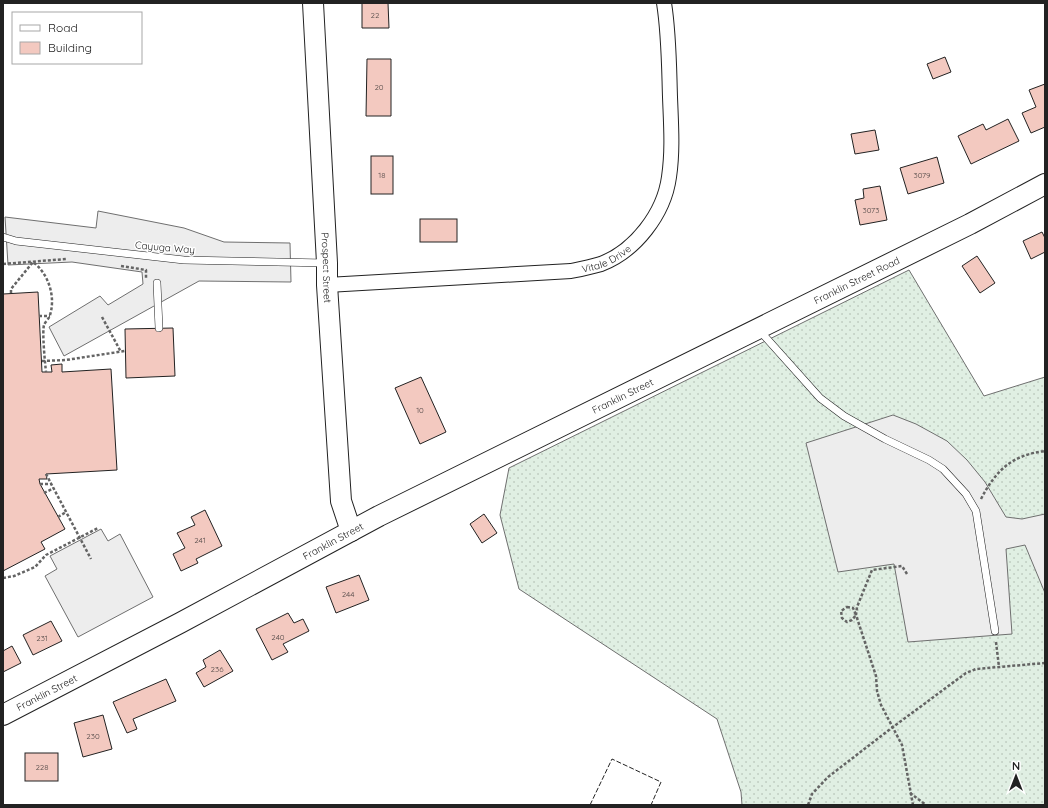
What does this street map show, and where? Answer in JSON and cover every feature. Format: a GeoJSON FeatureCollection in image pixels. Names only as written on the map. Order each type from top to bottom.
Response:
{"type":"FeatureCollection","features":[{"type":"Feature","properties":{"kind":"street","name":"Prospect Street"},"geometry":{"type":"LineString","coordinates":[[313,3],[327,263],[326,285],[342,501],[351,531]]}},
{"type":"Feature","properties":{"kind":"street","name":"Vitale Drive"},"geometry":{"type":"LineString","coordinates":[[326,285],[571,271],[600,264],[625,252],[644,232],[660,208],[669,178],[672,136],[667,23],[664,3]]}},
{"type":"Feature","properties":{"kind":"street","name":"Franklin Street Road"},"geometry":{"type":"LineString","coordinates":[[666,373],[970,224],[1045,184]]}},
{"type":"Feature","properties":{"kind":"street","name":"Franklin Street"},"geometry":{"type":"LineString","coordinates":[[3,715],[180,623],[351,531],[666,373]]}},
{"type":"Feature","properties":{"kind":"lane","name":"Cayuga Way"},"geometry":{"type":"LineString","coordinates":[[3,237],[16,241],[184,260],[327,263]]}},
{"type":"Feature","properties":{"kind":"lane"},"geometry":{"type":"LineString","coordinates":[[157,283],[159,328]]}},
{"type":"Feature","properties":{"kind":"lane"},"geometry":{"type":"LineString","coordinates":[[758,328],[820,398],[844,416],[885,439],[929,460],[943,469],[966,494],[976,511],[995,631]]}},
{"type":"Feature","properties":{"kind":"path"},"geometry":{"type":"LineString","coordinates":[[3,264],[68,259]]}},
{"type":"Feature","properties":{"kind":"path"},"geometry":{"type":"LineString","coordinates":[[11,294],[11,289],[33,262]]}},
{"type":"Feature","properties":{"kind":"path"},"geometry":{"type":"LineString","coordinates":[[33,262],[40,267],[50,285],[52,308],[50,316],[44,326],[43,361],[46,372]]}},
{"type":"Feature","properties":{"kind":"path"},"geometry":{"type":"LineString","coordinates":[[118,265],[146,270],[146,283]]}},
{"type":"Feature","properties":{"kind":"path"},"geometry":{"type":"LineString","coordinates":[[39,316],[50,316]]}},
{"type":"Feature","properties":{"kind":"path"},"geometry":{"type":"LineString","coordinates":[[102,317],[121,352]]}},
{"type":"Feature","properties":{"kind":"path"},"geometry":{"type":"LineString","coordinates":[[43,361],[56,362],[125,351]]}},
{"type":"Feature","properties":{"kind":"path"},"geometry":{"type":"LineString","coordinates":[[976,511],[987,487],[1008,463],[1019,456],[1045,451]]}},
{"type":"Feature","properties":{"kind":"path"},"geometry":{"type":"LineString","coordinates":[[46,474],[91,560]]}},
{"type":"Feature","properties":{"kind":"path"},"geometry":{"type":"LineString","coordinates":[[40,484],[52,484]]}},
{"type":"Feature","properties":{"kind":"path"},"geometry":{"type":"LineString","coordinates":[[44,493],[54,488]]}},
{"type":"Feature","properties":{"kind":"path"},"geometry":{"type":"LineString","coordinates":[[58,517],[66,512]]}},
{"type":"Feature","properties":{"kind":"path"},"geometry":{"type":"LineString","coordinates":[[3,578],[14,576],[35,567],[46,555],[98,528]]}},
{"type":"Feature","properties":{"kind":"path"},"geometry":{"type":"LineString","coordinates":[[907,574],[902,566],[872,570],[856,607],[856,615],[852,620],[847,622],[842,618],[841,611],[847,607],[853,608],[856,615],[876,676],[877,691],[881,705],[902,745],[913,805]]}},
{"type":"Feature","properties":{"kind":"path"},"geometry":{"type":"LineString","coordinates":[[995,631],[999,667]]}},
{"type":"Feature","properties":{"kind":"path"},"geometry":{"type":"LineString","coordinates":[[808,805],[812,794],[828,777],[893,726],[966,674],[976,669],[1045,663]]}},
{"type":"Feature","properties":{"kind":"path"},"geometry":{"type":"LineString","coordinates":[[910,793],[926,805]]}},
{"type":"Feature","properties":{"kind":"green space"},"geometry":{"type":"Polygon","coordinates":[[[909,270],[984,396],[1045,377],[1045,805],[742,805],[741,792],[717,719],[519,589],[500,515],[509,468],[909,270]]]}},
{"type":"Feature","properties":{"kind":"shaded area"},"geometry":{"type":"Polygon","coordinates":[[[98,211],[184,228],[224,242],[290,243],[291,282],[199,281],[64,356],[49,327],[100,296],[108,305],[143,284],[142,272],[72,262],[8,265],[5,217],[96,228],[98,211]]]}},
{"type":"Feature","properties":{"kind":"shaded area"},"geometry":{"type":"Polygon","coordinates":[[[893,415],[916,424],[947,441],[967,460],[985,482],[1006,517],[1022,519],[1045,514],[1045,593],[1025,545],[1006,549],[1012,634],[908,642],[894,564],[838,572],[806,443],[893,415]]]}},
{"type":"Feature","properties":{"kind":"shaded area"},"geometry":{"type":"Polygon","coordinates":[[[101,529],[108,541],[120,534],[153,597],[78,637],[45,576],[57,569],[50,556],[101,529]]]}},
{"type":"Feature","properties":{"kind":"building"},"geometry":{"type":"Polygon","coordinates":[[[362,3],[388,3],[389,28],[362,28],[362,3]]]}},
{"type":"Feature","properties":{"kind":"building"},"geometry":{"type":"Polygon","coordinates":[[[945,57],[951,72],[933,79],[927,64],[945,57]]]}},
{"type":"Feature","properties":{"kind":"building"},"geometry":{"type":"Polygon","coordinates":[[[367,59],[391,59],[391,116],[366,116],[367,59]]]}},
{"type":"Feature","properties":{"kind":"building"},"geometry":{"type":"Polygon","coordinates":[[[1045,84],[1045,127],[1031,133],[1022,113],[1036,107],[1029,90],[1045,84]]]}},
{"type":"Feature","properties":{"kind":"building"},"geometry":{"type":"Polygon","coordinates":[[[1008,119],[1019,141],[971,164],[958,136],[983,124],[986,130],[1008,119]]]}},
{"type":"Feature","properties":{"kind":"building"},"geometry":{"type":"Polygon","coordinates":[[[875,130],[879,150],[855,154],[851,134],[875,130]]]}},
{"type":"Feature","properties":{"kind":"building"},"geometry":{"type":"Polygon","coordinates":[[[371,156],[393,156],[393,194],[371,194],[371,156]]]}},
{"type":"Feature","properties":{"kind":"building"},"geometry":{"type":"Polygon","coordinates":[[[937,157],[944,183],[908,194],[900,168],[937,157]]]}},
{"type":"Feature","properties":{"kind":"building"},"geometry":{"type":"Polygon","coordinates":[[[880,186],[887,220],[860,225],[855,200],[864,198],[863,189],[880,186]]]}},
{"type":"Feature","properties":{"kind":"building"},"geometry":{"type":"Polygon","coordinates":[[[420,219],[457,219],[457,242],[420,242],[420,219]]]}},
{"type":"Feature","properties":{"kind":"building"},"geometry":{"type":"Polygon","coordinates":[[[1042,232],[1045,238],[1045,252],[1031,259],[1023,241],[1042,232]]]}},
{"type":"Feature","properties":{"kind":"building"},"geometry":{"type":"Polygon","coordinates":[[[977,256],[995,283],[980,293],[962,266],[977,256]]]}},
{"type":"Feature","properties":{"kind":"building"},"geometry":{"type":"Polygon","coordinates":[[[38,292],[42,372],[52,372],[51,365],[62,364],[62,372],[111,369],[117,470],[46,474],[47,479],[39,479],[40,484],[65,529],[41,542],[45,549],[3,571],[3,294],[38,292]]]}},
{"type":"Feature","properties":{"kind":"building"},"geometry":{"type":"Polygon","coordinates":[[[173,328],[175,376],[126,378],[125,329],[173,328]]]}},
{"type":"Feature","properties":{"kind":"building"},"geometry":{"type":"Polygon","coordinates":[[[421,377],[446,432],[420,444],[395,388],[421,377]]]}},
{"type":"Feature","properties":{"kind":"building"},"geometry":{"type":"Polygon","coordinates":[[[205,510],[222,546],[196,559],[198,563],[181,571],[173,554],[185,548],[177,533],[195,525],[191,517],[205,510]]]}},
{"type":"Feature","properties":{"kind":"building"},"geometry":{"type":"Polygon","coordinates":[[[484,514],[497,533],[482,543],[470,524],[484,514]]]}},
{"type":"Feature","properties":{"kind":"building"},"geometry":{"type":"Polygon","coordinates":[[[359,575],[369,600],[336,613],[326,587],[359,575]]]}},
{"type":"Feature","properties":{"kind":"building"},"geometry":{"type":"Polygon","coordinates":[[[288,613],[294,623],[303,619],[309,631],[283,644],[288,652],[272,660],[256,629],[288,613]]]}},
{"type":"Feature","properties":{"kind":"building"},"geometry":{"type":"Polygon","coordinates":[[[51,621],[62,641],[33,655],[23,635],[51,621]]]}},
{"type":"Feature","properties":{"kind":"building"},"geometry":{"type":"Polygon","coordinates":[[[12,646],[21,663],[3,672],[3,651],[12,646]]]}},
{"type":"Feature","properties":{"kind":"building"},"geometry":{"type":"Polygon","coordinates":[[[220,650],[233,671],[204,687],[196,673],[206,667],[203,660],[220,650]]]}},
{"type":"Feature","properties":{"kind":"building"},"geometry":{"type":"Polygon","coordinates":[[[166,679],[176,701],[133,719],[137,729],[127,733],[113,702],[166,679]]]}},
{"type":"Feature","properties":{"kind":"building"},"geometry":{"type":"Polygon","coordinates":[[[103,715],[112,749],[83,757],[74,723],[103,715]]]}},
{"type":"Feature","properties":{"kind":"building"},"geometry":{"type":"Polygon","coordinates":[[[25,753],[58,753],[58,781],[25,781],[25,753]]]}},
{"type":"Feature","properties":{"kind":"fence"},"geometry":{"type":"LineString","coordinates":[[590,805],[612,759],[661,782],[651,805]]}}]}
